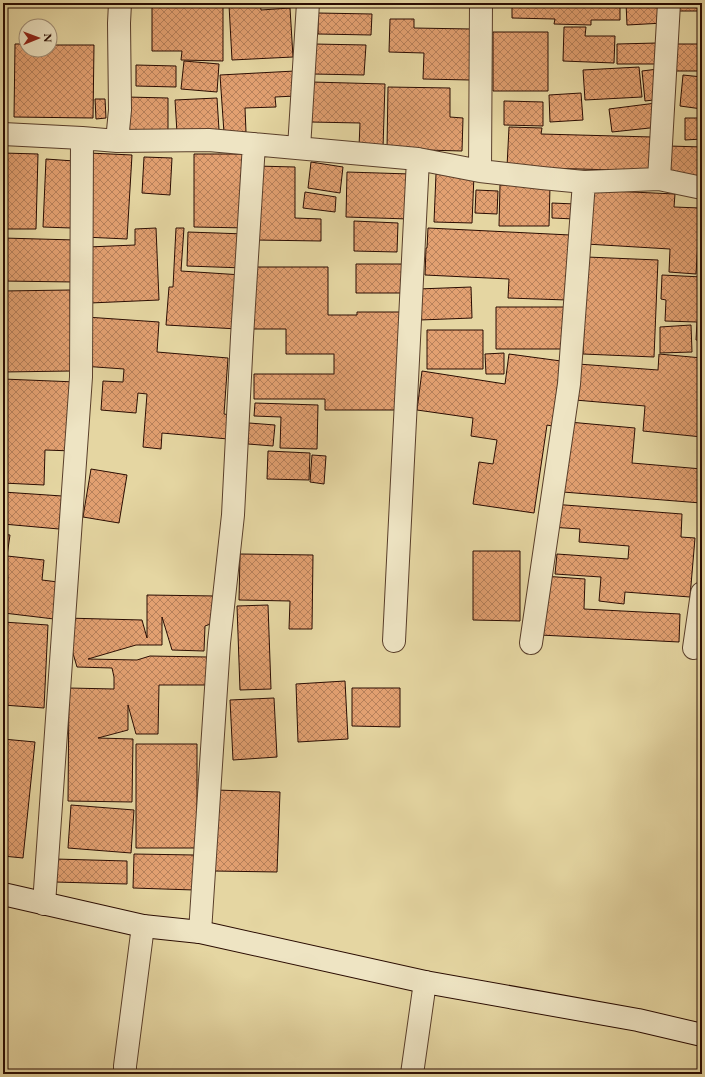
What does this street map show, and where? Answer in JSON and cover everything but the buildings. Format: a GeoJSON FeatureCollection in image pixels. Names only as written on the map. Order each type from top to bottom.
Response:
{"type":"FeatureCollection","features":[{"type":"Feature","properties":{"kind":"street"},"geometry":{"type":"LineString","coordinates":[[117,141],[120,110],[120,3]]}},
{"type":"Feature","properties":{"kind":"street"},"geometry":{"type":"LineString","coordinates":[[299,148],[308,3]]}},
{"type":"Feature","properties":{"kind":"street"},"geometry":{"type":"LineString","coordinates":[[480,171],[481,3]]}},
{"type":"Feature","properties":{"kind":"street"},"geometry":{"type":"LineString","coordinates":[[659,179],[668,3]]}},
{"type":"Feature","properties":{"kind":"street"},"geometry":{"type":"LineString","coordinates":[[3,134],[117,141],[209,140],[418,159],[480,171],[584,182],[659,179],[702,188]]}},
{"type":"Feature","properties":{"kind":"street"},"geometry":{"type":"LineString","coordinates":[[44,904],[81,377],[82,138]]}},
{"type":"Feature","properties":{"kind":"street"},"geometry":{"type":"LineString","coordinates":[[200,932],[219,643],[232,515],[254,144]]}},
{"type":"Feature","properties":{"kind":"street"},"geometry":{"type":"LineString","coordinates":[[394,641],[418,159]]}},
{"type":"Feature","properties":{"kind":"street"},"geometry":{"type":"LineString","coordinates":[[532,643],[569,384],[584,182]]}},
{"type":"Feature","properties":{"kind":"street"},"geometry":{"type":"LineString","coordinates":[[694,648],[702,593]]}},
{"type":"Feature","properties":{"kind":"street"},"geometry":{"type":"LineString","coordinates":[[3,894],[143,926],[200,932],[425,982],[638,1020],[702,1035]]}},
{"type":"Feature","properties":{"kind":"street"},"geometry":{"type":"LineString","coordinates":[[125,1074],[143,926]]}},
{"type":"Feature","properties":{"kind":"street"},"geometry":{"type":"LineString","coordinates":[[412,1074],[425,982]]}}]}
